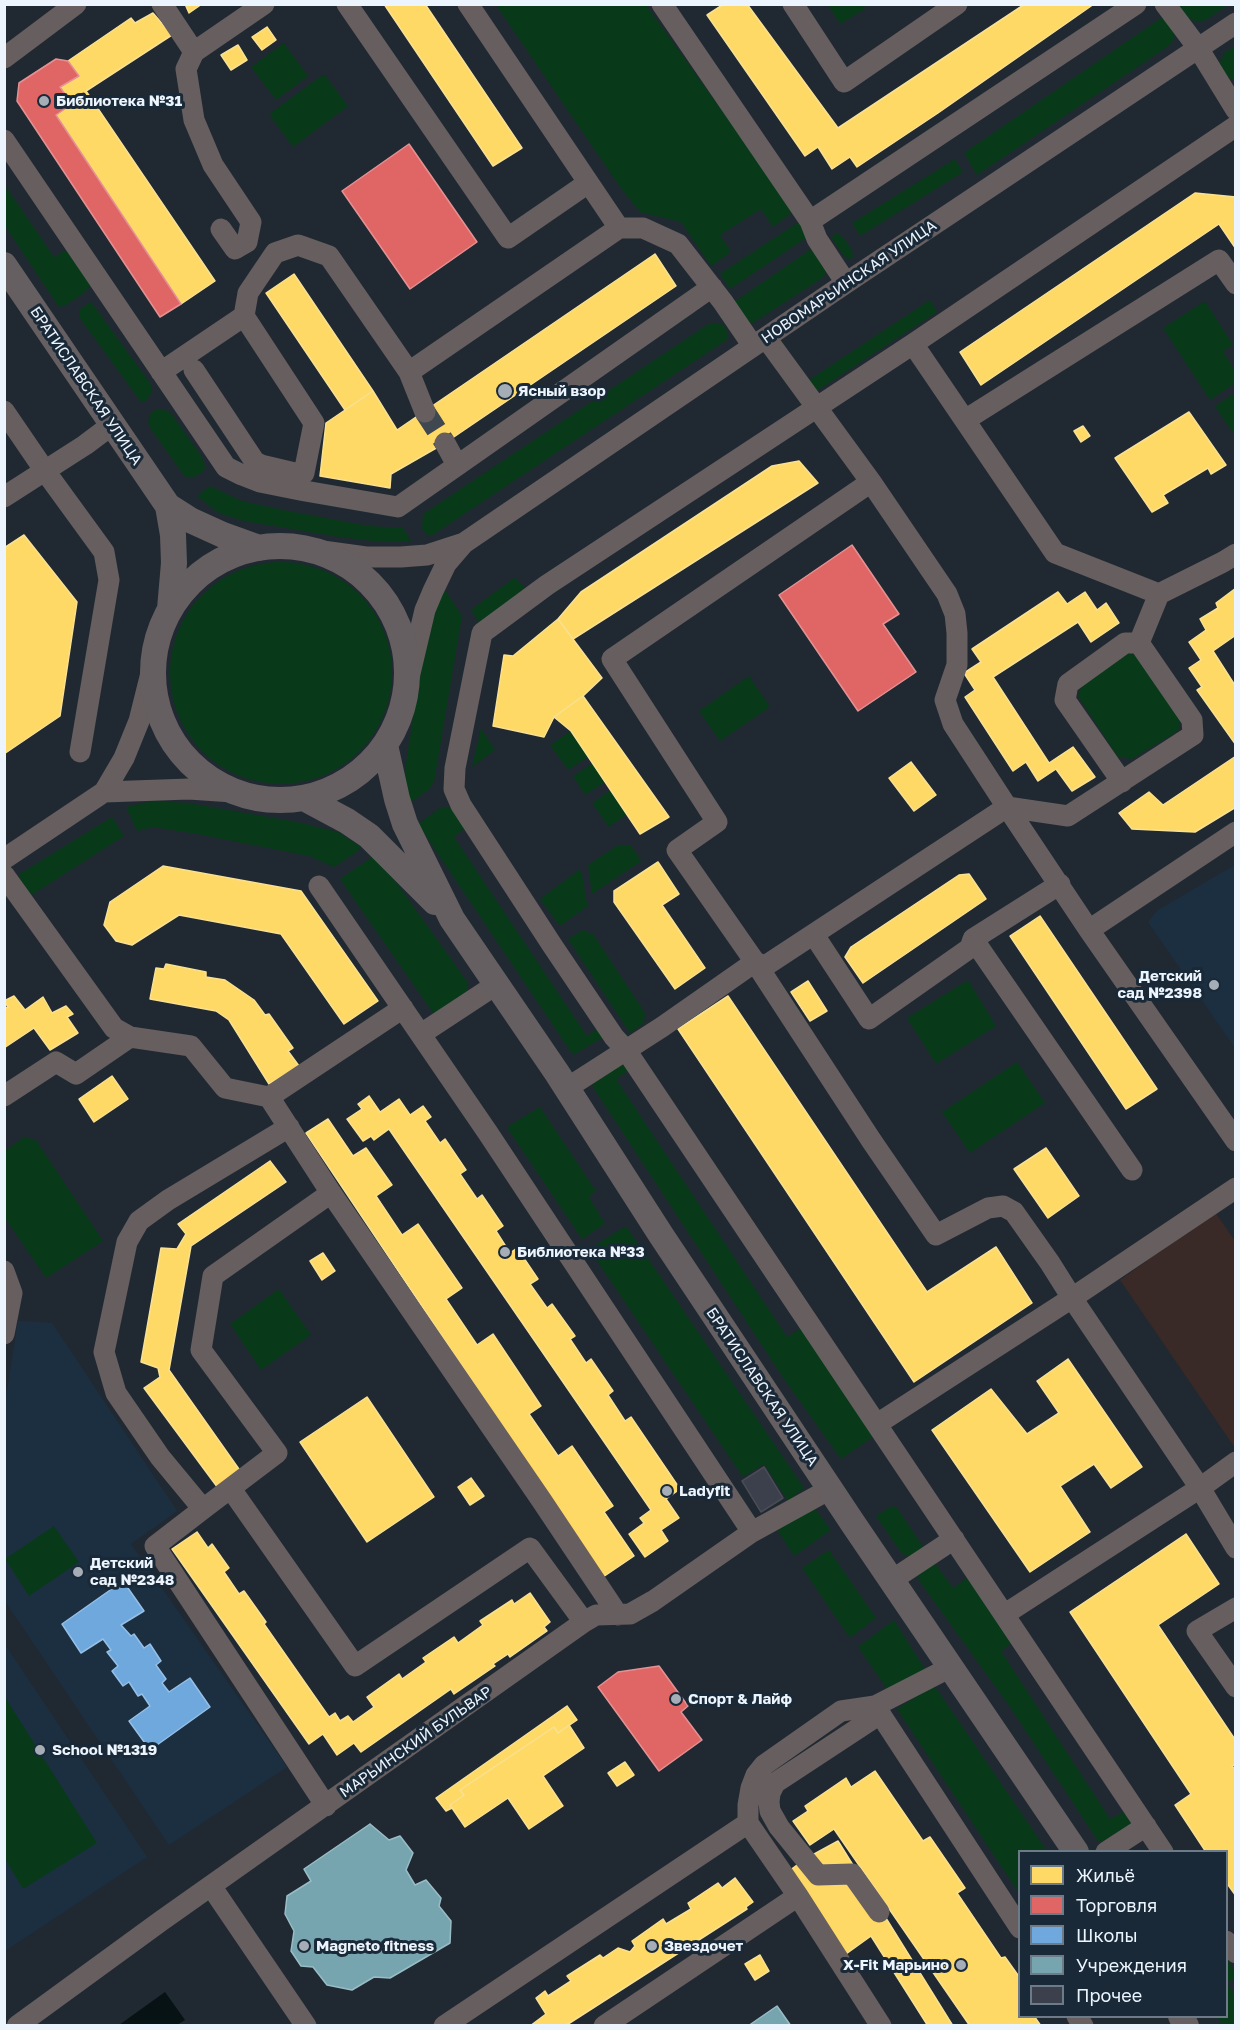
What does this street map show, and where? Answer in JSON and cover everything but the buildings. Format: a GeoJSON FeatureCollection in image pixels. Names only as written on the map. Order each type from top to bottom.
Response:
{"type":"FeatureCollection","features":[{"type":"Feature","properties":{"kind":"main road","name":"БРАТИСЛАВСКАЯ УЛИЦА"},"geometry":{"type":"LineString","coordinates":[[4,265],[168,506],[190,520],[259,548]]}},
{"type":"Feature","properties":{"kind":"main road","name":"БРАТИСЛАВСКАЯ УЛИЦА"},"geometry":{"type":"LineString","coordinates":[[168,506],[173,535],[174,563],[170,609]]}},
{"type":"Feature","properties":{"kind":"main road","name":"БРАТИСЛАВСКАЯ УЛИЦА"},"geometry":{"type":"LineString","coordinates":[[292,546],[308,549],[337,559],[362,576],[383,598],[398,626],[406,655],[407,686],[400,717],[385,745],[369,764],[350,780],[328,791],[304,798],[268,800],[233,792],[203,775],[190,764],[173,743],[159,712],[154,695],[152,669],[154,648],[160,628],[183,591],[217,562],[238,553],[259,548],[292,546]]}},
{"type":"Feature","properties":{"kind":"main road","name":"БРАТИСЛАВСКАЯ УЛИЦА"},"geometry":{"type":"LineString","coordinates":[[385,745],[402,815],[452,919],[567,1088],[661,1235],[830,1489],[1075,1850]]}},
{"type":"Feature","properties":{"kind":"main road","name":"БРАТИСЛАВСКАЯ УЛИЦА"},"geometry":{"type":"LineString","coordinates":[[304,798],[347,821],[369,836],[452,919]]}},
{"type":"Feature","properties":{"kind":"street"},"geometry":{"type":"LineString","coordinates":[[4,57],[76,4]]}},
{"type":"Feature","properties":{"kind":"street"},"geometry":{"type":"LineString","coordinates":[[162,4],[195,52]]}},
{"type":"Feature","properties":{"kind":"street"},"geometry":{"type":"LineString","coordinates":[[221,229],[235,249],[247,242],[251,222],[213,165],[194,120],[186,69],[195,52],[264,4]]}},
{"type":"Feature","properties":{"kind":"street"},"geometry":{"type":"LineString","coordinates":[[347,4],[508,238],[588,183]]}},
{"type":"Feature","properties":{"kind":"street"},"geometry":{"type":"LineString","coordinates":[[468,4],[619,228]]}},
{"type":"Feature","properties":{"kind":"street"},"geometry":{"type":"LineString","coordinates":[[793,4],[844,82],[957,4]]}},
{"type":"Feature","properties":{"kind":"street"},"geometry":{"type":"LineString","coordinates":[[810,221],[1136,4]]}},
{"type":"Feature","properties":{"kind":"street"},"geometry":{"type":"LineString","coordinates":[[1165,4],[1198,48],[1236,110]]}},
{"type":"Feature","properties":{"kind":"street"},"geometry":{"type":"LineString","coordinates":[[667,6],[810,221],[817,239],[846,283]]}},
{"type":"Feature","properties":{"kind":"street","name":"НОВОМАРЬИНСКАЯ УЛИЦА"},"geometry":{"type":"LineString","coordinates":[[407,686],[425,610],[432,591],[446,564],[464,543],[846,283],[1236,23]]}},
{"type":"Feature","properties":{"kind":"street"},"geometry":{"type":"LineString","coordinates":[[1162,1850],[626,1050],[614,1037],[552,945],[461,805],[454,789],[455,768],[482,633],[547,585],[913,344],[1236,126]]}},
{"type":"Feature","properties":{"kind":"street"},"geometry":{"type":"LineString","coordinates":[[4,140],[226,467],[260,482],[399,507],[712,287]]}},
{"type":"Feature","properties":{"kind":"street"},"geometry":{"type":"LineString","coordinates":[[409,372],[619,228],[643,228],[678,244],[723,302],[817,406],[947,594],[955,614],[957,633],[957,665],[945,700],[953,724],[1089,930],[1236,1141]]}},
{"type":"Feature","properties":{"kind":"street"},"geometry":{"type":"LineString","coordinates":[[194,370],[255,462],[299,474],[304,473],[314,423],[244,316],[248,293],[275,253],[298,245],[328,256],[409,372],[425,412]]}},
{"type":"Feature","properties":{"kind":"street"},"geometry":{"type":"LineString","coordinates":[[965,420],[1219,260],[1236,284]]}},
{"type":"Feature","properties":{"kind":"street"},"geometry":{"type":"LineString","coordinates":[[161,372],[244,316]]}},
{"type":"Feature","properties":{"kind":"street"},"geometry":{"type":"LineString","coordinates":[[913,344],[1055,553],[1159,594]]}},
{"type":"Feature","properties":{"kind":"street"},"geometry":{"type":"LineString","coordinates":[[4,411],[104,552],[109,580],[80,752]]}},
{"type":"Feature","properties":{"kind":"street"},"geometry":{"type":"LineString","coordinates":[[4,497],[112,424]]}},
{"type":"Feature","properties":{"kind":"street"},"geometry":{"type":"LineString","coordinates":[[445,442],[457,465]]}},
{"type":"Feature","properties":{"kind":"street"},"geometry":{"type":"LineString","coordinates":[[871,482],[612,659],[717,822],[677,850],[755,962],[870,1140],[936,1235],[988,1208],[1003,1206],[1014,1212],[1200,1488],[1236,1548]]}},
{"type":"Feature","properties":{"kind":"street","name":"НОВОМАРЬИНСКАЯ УЛИЦА"},"geometry":{"type":"LineString","coordinates":[[308,549],[366,557],[400,557],[427,555],[464,543]]}},
{"type":"Feature","properties":{"kind":"street"},"geometry":{"type":"LineString","coordinates":[[1139,643],[1159,594],[1236,554]]}},
{"type":"Feature","properties":{"kind":"street"},"geometry":{"type":"LineString","coordinates":[[1122,782],[1065,700],[1068,684],[1125,643],[1139,643]]}},
{"type":"Feature","properties":{"kind":"street"},"geometry":{"type":"LineString","coordinates":[[755,962],[765,966],[1007,807],[1068,816],[1192,735],[1192,720],[1139,643]]}},
{"type":"Feature","properties":{"kind":"street"},"geometry":{"type":"LineString","coordinates":[[8,850],[104,792],[124,758],[139,721],[152,669]]}},
{"type":"Feature","properties":{"kind":"street"},"geometry":{"type":"LineString","coordinates":[[104,792],[189,789],[233,792]]}},
{"type":"Feature","properties":{"kind":"street"},"geometry":{"type":"LineString","coordinates":[[1089,930],[1236,832]]}},
{"type":"Feature","properties":{"kind":"street"},"geometry":{"type":"LineString","coordinates":[[4,875],[114,1028],[130,1037],[191,1046],[225,1088],[269,1097],[331,1193],[618,1615]]}},
{"type":"Feature","properties":{"kind":"street"},"geometry":{"type":"LineString","coordinates":[[814,935],[869,1020],[970,948],[973,939],[1060,884]]}},
{"type":"Feature","properties":{"kind":"street"},"geometry":{"type":"LineString","coordinates":[[319,886],[421,1034],[752,1532]]}},
{"type":"Feature","properties":{"kind":"street"},"geometry":{"type":"LineString","coordinates":[[973,939],[1132,1170]]}},
{"type":"Feature","properties":{"kind":"street"},"geometry":{"type":"LineString","coordinates":[[567,1088],[662,1027],[755,962]]}},
{"type":"Feature","properties":{"kind":"street"},"geometry":{"type":"LineString","coordinates":[[421,1034],[497,984]]}},
{"type":"Feature","properties":{"kind":"street"},"geometry":{"type":"LineString","coordinates":[[269,1097],[403,1008]]}},
{"type":"Feature","properties":{"kind":"street"},"geometry":{"type":"LineString","coordinates":[[4,1096],[56,1062],[76,1074],[130,1037]]}},
{"type":"Feature","properties":{"kind":"street"},"geometry":{"type":"LineString","coordinates":[[203,1509],[160,1457],[116,1393],[104,1352],[127,1242],[139,1221],[168,1200],[289,1127]]}},
{"type":"Feature","properties":{"kind":"street"},"geometry":{"type":"LineString","coordinates":[[877,1425],[1236,1188]]}},
{"type":"Feature","properties":{"kind":"street"},"geometry":{"type":"LineString","coordinates":[[326,1806],[155,1546],[277,1453],[201,1350],[213,1276],[331,1193]]}},
{"type":"Feature","properties":{"kind":"street"},"geometry":{"type":"LineString","coordinates":[[4,1271],[12,1293],[4,1334]]}},
{"type":"Feature","properties":{"kind":"street"},"geometry":{"type":"LineString","coordinates":[[1005,1614],[1200,1488],[1236,1462]]}},
{"type":"Feature","properties":{"kind":"street"},"geometry":{"type":"LineString","coordinates":[[231,1489],[355,1666],[530,1548],[584,1622]]}},
{"type":"Feature","properties":{"kind":"street","name":"МАРЬИНСКИЙ БУЛЬВАР"},"geometry":{"type":"LineString","coordinates":[[17,2025],[584,1622],[596,1615],[630,1614],[653,1601],[752,1532],[830,1489]]}},
{"type":"Feature","properties":{"kind":"street"},"geometry":{"type":"LineString","coordinates":[[892,1580],[954,1539]]}},
{"type":"Feature","properties":{"kind":"street"},"geometry":{"type":"LineString","coordinates":[[1236,1608],[1197,1631],[1236,1688]]}},
{"type":"Feature","properties":{"kind":"street"},"geometry":{"type":"LineString","coordinates":[[879,1912],[852,1874],[818,1875],[779,1827],[770,1811],[770,1793],[775,1783],[878,1710],[951,1667]]}},
{"type":"Feature","properties":{"kind":"street"},"geometry":{"type":"LineString","coordinates":[[878,1710],[841,1711],[764,1765],[756,1775],[751,1788],[748,1823],[881,2025]]}},
{"type":"Feature","properties":{"kind":"street"},"geometry":{"type":"LineString","coordinates":[[878,1710],[1018,1925]]}},
{"type":"Feature","properties":{"kind":"street"},"geometry":{"type":"LineString","coordinates":[[444,2025],[470,2018],[748,1823]]}},
{"type":"Feature","properties":{"kind":"street"},"geometry":{"type":"LineString","coordinates":[[1108,1850],[1146,1826]]}},
{"type":"Feature","properties":{"kind":"street"},"geometry":{"type":"LineString","coordinates":[[211,1886],[306,2025]]}},
{"type":"Feature","properties":{"kind":"street"},"geometry":{"type":"LineString","coordinates":[[604,2025],[798,1896]]}},
{"type":"Feature","properties":{"kind":"shaded area","name":"Детский сад №2398"},"geometry":{"type":"Polygon","coordinates":[[[1235,865],[1235,1048],[1148,922],[1158,910],[1235,865]]]}},
{"type":"Feature","properties":{"kind":"shaded area"},"geometry":{"type":"Polygon","coordinates":[[[1215,1212],[1235,1241],[1235,1448],[1120,1280],[1215,1212]]]}},
{"type":"Feature","properties":{"kind":"shaded area","name":"Детский сад №2348"},"geometry":{"type":"Polygon","coordinates":[[[18,1321],[52,1323],[177,1511],[131,1544],[287,1767],[169,1845],[5,1601],[5,1404],[18,1321]]]}},
{"type":"Feature","properties":{"kind":"shaded area","name":"School №1319"},"geometry":{"type":"Polygon","coordinates":[[[4,1643],[147,1857],[5,1951],[4,1951],[4,1643]]]}},
{"type":"Feature","properties":{"kind":"shaded area"},"geometry":{"type":"Polygon","coordinates":[[[165,1992],[185,2020],[177,2025],[119,2025],[165,1992]]]}},
{"type":"Feature","properties":{"kind":"green space"},"geometry":{"type":"Polygon","coordinates":[[[496,5],[646,5],[794,211],[773,227],[761,209],[720,235],[731,252],[711,266],[681,222],[640,212],[620,187],[496,5]]]}},
{"type":"Feature","properties":{"kind":"green space"},"geometry":{"type":"Polygon","coordinates":[[[828,5],[862,5],[865,9],[840,24],[828,5]]]}},
{"type":"Feature","properties":{"kind":"green space"},"geometry":{"type":"Polygon","coordinates":[[[1182,5],[1228,5],[1206,20],[1198,22],[1185,17],[1178,7],[1182,5]]]}},
{"type":"Feature","properties":{"kind":"green space"},"geometry":{"type":"Polygon","coordinates":[[[1164,16],[1175,31],[1174,40],[1170,45],[977,175],[964,153],[1164,16]]]}},
{"type":"Feature","properties":{"kind":"green space"},"geometry":{"type":"Polygon","coordinates":[[[284,43],[308,76],[276,100],[251,67],[284,43]]]}},
{"type":"Feature","properties":{"kind":"green space"},"geometry":{"type":"Polygon","coordinates":[[[1235,46],[1234,80],[1225,76],[1220,63],[1224,53],[1235,46]]]}},
{"type":"Feature","properties":{"kind":"green space"},"geometry":{"type":"Polygon","coordinates":[[[324,74],[348,106],[293,147],[269,114],[324,74]]]}},
{"type":"Feature","properties":{"kind":"green space"},"geometry":{"type":"Polygon","coordinates":[[[955,159],[963,172],[860,236],[852,223],[955,159]]]}},
{"type":"Feature","properties":{"kind":"green space"},"geometry":{"type":"Polygon","coordinates":[[[4,184],[54,257],[66,250],[92,284],[85,292],[66,305],[59,307],[5,226],[4,184]]]}},
{"type":"Feature","properties":{"kind":"green space"},"geometry":{"type":"Polygon","coordinates":[[[800,221],[809,236],[730,289],[720,274],[800,221]]]}},
{"type":"Feature","properties":{"kind":"green space"},"geometry":{"type":"Polygon","coordinates":[[[837,233],[852,250],[853,257],[850,259],[845,257],[832,239],[837,233]]]}},
{"type":"Feature","properties":{"kind":"green space"},"geometry":{"type":"Polygon","coordinates":[[[817,245],[827,267],[822,278],[753,323],[748,322],[734,302],[817,245]]]}},
{"type":"Feature","properties":{"kind":"green space"},"geometry":{"type":"Polygon","coordinates":[[[930,300],[937,312],[815,392],[806,382],[930,300]]]}},
{"type":"Feature","properties":{"kind":"green space"},"geometry":{"type":"Polygon","coordinates":[[[1205,301],[1233,345],[1223,351],[1235,371],[1235,383],[1210,400],[1163,328],[1205,301]]]}},
{"type":"Feature","properties":{"kind":"green space"},"geometry":{"type":"Polygon","coordinates":[[[91,302],[150,383],[152,390],[144,402],[141,402],[79,317],[80,309],[91,302]]]}},
{"type":"Feature","properties":{"kind":"green space"},"geometry":{"type":"Polygon","coordinates":[[[710,323],[726,327],[728,339],[431,536],[428,536],[422,529],[423,514],[710,323]]]}},
{"type":"Feature","properties":{"kind":"green space"},"geometry":{"type":"Polygon","coordinates":[[[1235,393],[1235,436],[1215,406],[1235,393]]]}},
{"type":"Feature","properties":{"kind":"green space"},"geometry":{"type":"Polygon","coordinates":[[[155,410],[170,412],[202,457],[204,471],[188,478],[183,474],[148,423],[151,413],[155,410]]]}},
{"type":"Feature","properties":{"kind":"green space"},"geometry":{"type":"Polygon","coordinates":[[[210,486],[242,501],[283,510],[369,526],[403,528],[411,541],[381,542],[244,521],[219,513],[197,496],[210,486]]]}},
{"type":"Feature","properties":{"kind":"green space"},"geometry":{"type":"Polygon","coordinates":[[[270,562],[292,562],[324,570],[360,594],[384,630],[390,651],[392,673],[390,695],[384,716],[360,752],[324,776],[292,784],[270,784],[238,776],[210,759],[195,744],[178,716],[170,684],[170,662],[178,630],[195,602],[210,587],[238,570],[270,562]]]}},
{"type":"Feature","properties":{"kind":"green space"},"geometry":{"type":"Polygon","coordinates":[[[515,577],[526,590],[480,624],[471,610],[515,577]]]}},
{"type":"Feature","properties":{"kind":"green space"},"geometry":{"type":"Polygon","coordinates":[[[443,587],[462,616],[434,782],[429,789],[408,805],[405,793],[405,770],[423,652],[443,587]]]}},
{"type":"Feature","properties":{"kind":"green space"},"geometry":{"type":"Polygon","coordinates":[[[1129,653],[1140,657],[1181,721],[1178,731],[1132,759],[1118,757],[1078,696],[1082,683],[1129,653]]]}},
{"type":"Feature","properties":{"kind":"green space"},"geometry":{"type":"Polygon","coordinates":[[[749,676],[770,707],[720,741],[699,711],[749,676]]]}},
{"type":"Feature","properties":{"kind":"green space"},"geometry":{"type":"Polygon","coordinates":[[[481,728],[495,750],[472,767],[481,728]]]}},
{"type":"Feature","properties":{"kind":"green space"},"geometry":{"type":"Polygon","coordinates":[[[571,731],[588,757],[568,770],[550,745],[571,731]]]}},
{"type":"Feature","properties":{"kind":"green space"},"geometry":{"type":"Polygon","coordinates":[[[593,763],[605,782],[585,795],[573,776],[593,763]]]}},
{"type":"Feature","properties":{"kind":"green space"},"geometry":{"type":"Polygon","coordinates":[[[611,790],[627,814],[609,827],[592,803],[611,790]]]}},
{"type":"Feature","properties":{"kind":"green space"},"geometry":{"type":"Polygon","coordinates":[[[153,801],[188,803],[297,822],[338,832],[361,847],[334,867],[309,856],[197,834],[154,827],[137,831],[126,807],[153,801]]]}},
{"type":"Feature","properties":{"kind":"green space"},"geometry":{"type":"Polygon","coordinates":[[[440,808],[453,808],[464,828],[454,837],[587,1036],[600,1027],[604,1037],[573,1055],[418,824],[440,808]]]}},
{"type":"Feature","properties":{"kind":"green space"},"geometry":{"type":"Polygon","coordinates":[[[112,817],[124,836],[30,896],[18,875],[112,817]]]}},
{"type":"Feature","properties":{"kind":"green space"},"geometry":{"type":"Polygon","coordinates":[[[618,845],[631,846],[641,861],[592,894],[588,865],[618,845]]]}},
{"type":"Feature","properties":{"kind":"green space"},"geometry":{"type":"Polygon","coordinates":[[[372,857],[396,882],[468,983],[467,992],[434,1014],[340,879],[372,857]]]}},
{"type":"Feature","properties":{"kind":"green space"},"geometry":{"type":"Polygon","coordinates":[[[579,870],[582,873],[586,901],[589,905],[560,926],[540,899],[579,870]]]}},
{"type":"Feature","properties":{"kind":"green space"},"geometry":{"type":"Polygon","coordinates":[[[583,930],[593,934],[645,1013],[644,1023],[630,1033],[568,939],[583,930]]]}},
{"type":"Feature","properties":{"kind":"green space"},"geometry":{"type":"Polygon","coordinates":[[[968,980],[996,1026],[936,1064],[907,1018],[968,980]]]}},
{"type":"Feature","properties":{"kind":"green space"},"geometry":{"type":"Polygon","coordinates":[[[620,1061],[629,1070],[616,1079],[787,1337],[801,1328],[874,1436],[841,1459],[782,1376],[593,1087],[592,1082],[620,1061]]]}},
{"type":"Feature","properties":{"kind":"green space"},"geometry":{"type":"Polygon","coordinates":[[[1017,1062],[1045,1103],[970,1153],[942,1112],[1017,1062]]]}},
{"type":"Feature","properties":{"kind":"green space"},"geometry":{"type":"Polygon","coordinates":[[[540,1107],[596,1191],[589,1197],[605,1224],[582,1239],[507,1127],[540,1107]]]}},
{"type":"Feature","properties":{"kind":"green space"},"geometry":{"type":"Polygon","coordinates":[[[24,1137],[36,1140],[103,1241],[46,1278],[5,1218],[5,1151],[24,1137]]]}},
{"type":"Feature","properties":{"kind":"green space"},"geometry":{"type":"Polygon","coordinates":[[[626,1226],[804,1488],[788,1501],[764,1464],[743,1477],[589,1249],[626,1226]]]}},
{"type":"Feature","properties":{"kind":"green space"},"geometry":{"type":"Polygon","coordinates":[[[279,1289],[311,1335],[261,1370],[230,1324],[279,1289]]]}},
{"type":"Feature","properties":{"kind":"green space"},"geometry":{"type":"Polygon","coordinates":[[[813,1506],[831,1530],[794,1556],[776,1528],[813,1506]]]}},
{"type":"Feature","properties":{"kind":"green space"},"geometry":{"type":"Polygon","coordinates":[[[892,1506],[897,1508],[923,1547],[911,1556],[905,1556],[900,1551],[876,1516],[892,1506]]]}},
{"type":"Feature","properties":{"kind":"green space"},"geometry":{"type":"Polygon","coordinates":[[[54,1526],[79,1562],[29,1596],[5,1559],[54,1526]]]}},
{"type":"Feature","properties":{"kind":"green space"},"geometry":{"type":"Polygon","coordinates":[[[829,1550],[876,1618],[850,1638],[802,1568],[829,1550]]]}},
{"type":"Feature","properties":{"kind":"green space"},"geometry":{"type":"Polygon","coordinates":[[[934,1562],[953,1588],[967,1578],[1012,1643],[1001,1651],[1110,1819],[1124,1812],[1131,1817],[1130,1826],[1103,1841],[1098,1841],[1010,1707],[918,1579],[919,1574],[934,1562]]]}},
{"type":"Feature","properties":{"kind":"green space"},"geometry":{"type":"Polygon","coordinates":[[[894,1620],[926,1671],[890,1693],[858,1647],[894,1620]]]}},
{"type":"Feature","properties":{"kind":"green space"},"geometry":{"type":"Polygon","coordinates":[[[934,1685],[1046,1850],[1018,1850],[1018,1891],[897,1709],[934,1685]]]}},
{"type":"Feature","properties":{"kind":"green space"},"geometry":{"type":"Polygon","coordinates":[[[5,1697],[97,1843],[23,1889],[5,1859],[5,1697]]]}},
{"type":"Feature","properties":{"kind":"green space"},"geometry":{"type":"Polygon","coordinates":[[[1228,1960],[1235,1973],[1235,1978],[1228,1982],[1228,1960]]]}},
{"type":"Feature","properties":{"kind":"green space"},"geometry":{"type":"Polygon","coordinates":[[[1228,1984],[1235,1995],[1235,2025],[1223,2025],[1218,2018],[1228,2018],[1228,1984]]]}},
{"type":"Feature","properties":{"kind":"tunnel"},"geometry":{"type":"LineString","coordinates":[[425,412],[445,443]]}},
{"type":"Feature","properties":{"kind":"place","name":"Библиотека №31"},"geometry":{"type":"Point","coordinates":[44,101]}},
{"type":"Feature","properties":{"kind":"place","name":"Ясный взор"},"geometry":{"type":"Point","coordinates":[505,391]}},
{"type":"Feature","properties":{"kind":"place","name":"Детский сад №2398"},"geometry":{"type":"Point","coordinates":[1214,985]}},
{"type":"Feature","properties":{"kind":"place","name":"Библиотека №33"},"geometry":{"type":"Point","coordinates":[505,1252]}},
{"type":"Feature","properties":{"kind":"place","name":"Ladyfit"},"geometry":{"type":"Point","coordinates":[667,1491]}},
{"type":"Feature","properties":{"kind":"place","name":"Детский сад №2348"},"geometry":{"type":"Point","coordinates":[78,1572]}},
{"type":"Feature","properties":{"kind":"place","name":"Спорт & Лайф"},"geometry":{"type":"Point","coordinates":[676,1699]}},
{"type":"Feature","properties":{"kind":"place","name":"School №1319"},"geometry":{"type":"Point","coordinates":[40,1750]}},
{"type":"Feature","properties":{"kind":"place","name":"Magneto fitness"},"geometry":{"type":"Point","coordinates":[304,1946]}},
{"type":"Feature","properties":{"kind":"place","name":"Звездочет"},"geometry":{"type":"Point","coordinates":[652,1946]}},
{"type":"Feature","properties":{"kind":"place","name":"X-Fit Марьино"},"geometry":{"type":"Point","coordinates":[961,1965]}}]}
